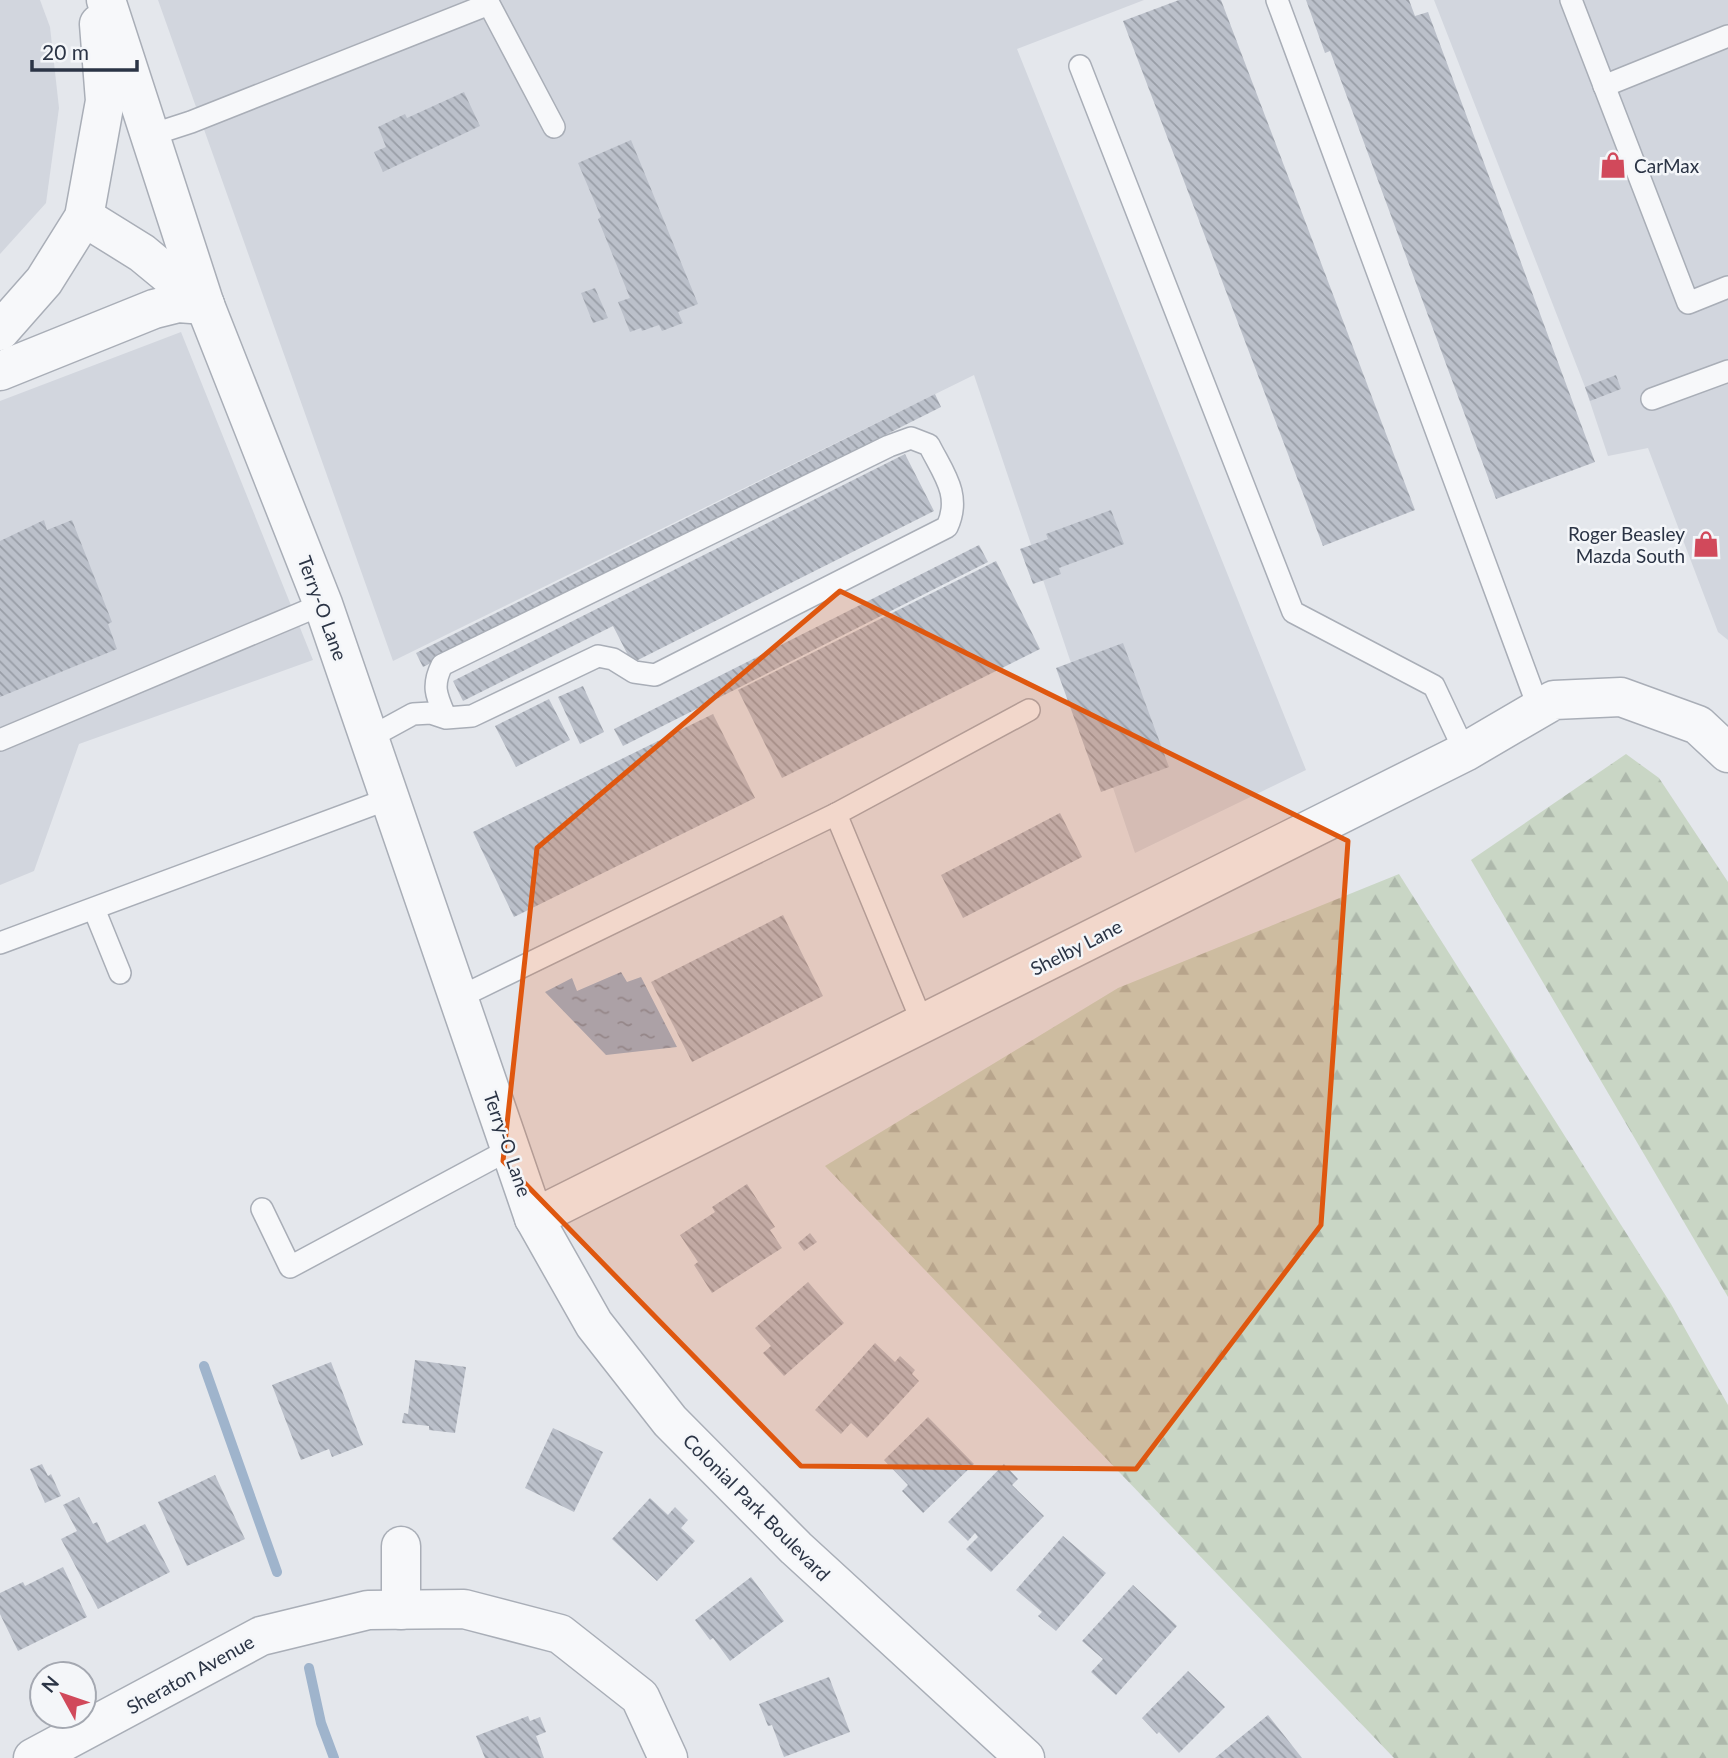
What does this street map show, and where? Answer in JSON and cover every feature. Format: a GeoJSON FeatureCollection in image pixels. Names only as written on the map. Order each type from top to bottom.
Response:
{"type":"FeatureCollection","features":[{"type":"Feature","properties":{"kind":"street"},"geometry":{"type":"LineString","coordinates":[[0,331],[44,281],[84,217],[105,101],[97,0]]}},
{"type":"Feature","properties":{"kind":"street","name":"Terry-O Lane"},"geometry":{"type":"LineString","coordinates":[[106,0],[205,305],[323,604],[534,1218]]}},
{"type":"Feature","properties":{"kind":"street"},"geometry":{"type":"LineString","coordinates":[[84,217],[142,253],[205,305]]}},
{"type":"Feature","properties":{"kind":"street"},"geometry":{"type":"LineString","coordinates":[[0,371],[154,309],[178,303],[205,305]]}},
{"type":"Feature","properties":{"kind":"street","name":"Shelby Lane"},"geometry":{"type":"LineString","coordinates":[[534,1218],[1465,752],[1554,700],[1621,697],[1698,725],[1728,752]]}},
{"type":"Feature","properties":{"kind":"street","name":"Colonial Park Boulevard"},"geometry":{"type":"LineString","coordinates":[[534,1218],[594,1324],[670,1421],[796,1548],[1025,1758]]}},
{"type":"Feature","properties":{"kind":"street"},"geometry":{"type":"LineString","coordinates":[[401,1546],[401,1610]]}},
{"type":"Feature","properties":{"kind":"street","name":"Sheraton Avenue"},"geometry":{"type":"LineString","coordinates":[[48,1755],[261,1636],[368,1610],[464,1609],[560,1634],[640,1697],[668,1758]]}},
{"type":"Feature","properties":{"kind":"lane"},"geometry":{"type":"LineString","coordinates":[[1277,0],[1539,709]]}},
{"type":"Feature","properties":{"kind":"lane"},"geometry":{"type":"LineString","coordinates":[[1571,0],[1688,303],[1728,287]]}},
{"type":"Feature","properties":{"kind":"lane"},"geometry":{"type":"LineString","coordinates":[[151,135],[191,122],[489,4],[554,127]]}},
{"type":"Feature","properties":{"kind":"lane"},"geometry":{"type":"LineString","coordinates":[[1604,86],[1728,36]]}},
{"type":"Feature","properties":{"kind":"lane"},"geometry":{"type":"LineString","coordinates":[[1080,66],[1293,612],[1434,686],[1465,752]]}},
{"type":"Feature","properties":{"kind":"lane"},"geometry":{"type":"LineString","coordinates":[[1652,400],[1726,378]]}},
{"type":"Feature","properties":{"kind":"lane"},"geometry":{"type":"LineString","coordinates":[[369,738],[413,715],[431,713],[446,718],[472,716],[598,656],[613,659],[634,672],[655,675],[947,527],[954,513],[953,494],[929,445],[911,438],[889,446],[442,665],[435,679],[437,695],[446,718]]}},
{"type":"Feature","properties":{"kind":"lane"},"geometry":{"type":"LineString","coordinates":[[0,740],[323,604]]}},
{"type":"Feature","properties":{"kind":"lane"},"geometry":{"type":"LineString","coordinates":[[458,998],[836,814],[1029,710]]}},
{"type":"Feature","properties":{"kind":"lane"},"geometry":{"type":"LineString","coordinates":[[0,943],[388,799]]}},
{"type":"Feature","properties":{"kind":"lane"},"geometry":{"type":"LineString","coordinates":[[836,814],[923,1024]]}},
{"type":"Feature","properties":{"kind":"lane"},"geometry":{"type":"LineString","coordinates":[[94,909],[120,973]]}},
{"type":"Feature","properties":{"kind":"lane"},"geometry":{"type":"LineString","coordinates":[[262,1209],[290,1267],[510,1149]]}},
{"type":"Feature","properties":{"kind":"highlighted area"},"geometry":{"type":"Polygon","coordinates":[[[840,591],[1348,841],[1321,1225],[1136,1469],[801,1466],[503,1161],[537,848],[840,591]]]}},
{"type":"Feature","properties":{"kind":"shaded area"},"geometry":{"type":"Polygon","coordinates":[[[0,0],[40,0],[50,27],[59,108],[46,203],[0,254],[0,0]]]}},
{"type":"Feature","properties":{"kind":"shaded area"},"geometry":{"type":"Polygon","coordinates":[[[158,0],[1144,0],[1017,49],[1306,770],[1135,853],[974,375],[393,661],[158,0]]]}},
{"type":"Feature","properties":{"kind":"shaded area","name":"CarMax"},"geometry":{"type":"Polygon","coordinates":[[[1434,0],[1728,0],[1728,640],[1718,632],[1648,448],[1608,456],[1585,387],[1434,0]]]}},
{"type":"Feature","properties":{"kind":"shaded area"},"geometry":{"type":"Polygon","coordinates":[[[181,332],[313,660],[79,744],[34,871],[0,885],[0,401],[181,332]]]}},
{"type":"Feature","properties":{"kind":"green space"},"geometry":{"type":"Polygon","coordinates":[[[1626,754],[1659,778],[1728,882],[1728,1297],[1471,860],[1626,754]]]}},
{"type":"Feature","properties":{"kind":"green space"},"geometry":{"type":"Polygon","coordinates":[[[1399,874],[1671,1304],[1728,1405],[1728,1758],[1394,1758],[825,1166],[1118,988],[1399,874]]]}},
{"type":"Feature","properties":{"kind":"water"},"geometry":{"type":"Polygon","coordinates":[[[621,972],[627,982],[641,977],[677,1047],[606,1055],[545,992],[572,978],[577,991],[621,972]]]}},
{"type":"Feature","properties":{"kind":"building"},"geometry":{"type":"Polygon","coordinates":[[[1179,0],[1221,0],[1415,510],[1323,546],[1123,21],[1179,0]]]}},
{"type":"Feature","properties":{"kind":"building"},"geometry":{"type":"Polygon","coordinates":[[[1306,0],[1409,0],[1415,16],[1428,12],[1595,462],[1496,499],[1330,51],[1325,53],[1306,0]]]}},
{"type":"Feature","properties":{"kind":"building"},"geometry":{"type":"Polygon","coordinates":[[[464,92],[480,126],[383,172],[374,152],[386,147],[378,127],[405,114],[407,118],[464,92]]]}},
{"type":"Feature","properties":{"kind":"building"},"geometry":{"type":"Polygon","coordinates":[[[631,140],[698,304],[678,312],[683,323],[662,331],[659,325],[630,332],[618,302],[630,298],[578,163],[631,140]]]}},
{"type":"Feature","properties":{"kind":"building"},"geometry":{"type":"Polygon","coordinates":[[[595,288],[608,318],[593,323],[581,293],[595,288]]]}},
{"type":"Feature","properties":{"kind":"building"},"geometry":{"type":"Polygon","coordinates":[[[1616,375],[1621,389],[1590,401],[1585,387],[1616,375]]]}},
{"type":"Feature","properties":{"kind":"building"},"geometry":{"type":"Polygon","coordinates":[[[935,394],[941,407],[423,667],[416,653],[935,394]]]}},
{"type":"Feature","properties":{"kind":"building"},"geometry":{"type":"Polygon","coordinates":[[[905,454],[934,511],[632,663],[613,626],[463,701],[453,681],[905,454]]]}},
{"type":"Feature","properties":{"kind":"building"},"geometry":{"type":"Polygon","coordinates":[[[1111,510],[1124,544],[1059,568],[1061,574],[1033,584],[1020,549],[1048,539],[1046,534],[1111,510]]]}},
{"type":"Feature","properties":{"kind":"building"},"geometry":{"type":"Polygon","coordinates":[[[44,520],[47,530],[72,520],[112,622],[108,624],[117,649],[0,697],[0,541],[44,520]]]}},
{"type":"Feature","properties":{"kind":"building"},"geometry":{"type":"Polygon","coordinates":[[[979,545],[988,562],[623,746],[614,729],[979,545]]]}},
{"type":"Feature","properties":{"kind":"building"},"geometry":{"type":"Polygon","coordinates":[[[996,561],[1040,649],[782,778],[738,690],[996,561]]]}},
{"type":"Feature","properties":{"kind":"building"},"geometry":{"type":"Polygon","coordinates":[[[1123,643],[1169,767],[1101,792],[1056,668],[1123,643]]]}},
{"type":"Feature","properties":{"kind":"building"},"geometry":{"type":"Polygon","coordinates":[[[583,686],[604,732],[580,744],[558,697],[583,686]]]}},
{"type":"Feature","properties":{"kind":"building"},"geometry":{"type":"Polygon","coordinates":[[[549,699],[570,740],[516,767],[495,726],[549,699]]]}},
{"type":"Feature","properties":{"kind":"building"},"geometry":{"type":"Polygon","coordinates":[[[713,714],[755,798],[514,917],[473,832],[713,714]]]}},
{"type":"Feature","properties":{"kind":"building"},"geometry":{"type":"Polygon","coordinates":[[[1060,813],[1082,857],[963,918],[941,875],[1060,813]]]}},
{"type":"Feature","properties":{"kind":"building"},"geometry":{"type":"Polygon","coordinates":[[[783,915],[823,996],[692,1062],[651,982],[783,915]]]}},
{"type":"Feature","properties":{"kind":"building"},"geometry":{"type":"Polygon","coordinates":[[[747,1184],[775,1227],[770,1230],[782,1248],[712,1293],[694,1265],[698,1262],[680,1235],[715,1212],[712,1207],[747,1184]]]}},
{"type":"Feature","properties":{"kind":"building"},"geometry":{"type":"Polygon","coordinates":[[[810,1233],[817,1242],[804,1251],[798,1243],[810,1233]]]}},
{"type":"Feature","properties":{"kind":"building"},"geometry":{"type":"Polygon","coordinates":[[[808,1282],[844,1323],[784,1376],[763,1353],[771,1346],[755,1328],[808,1282]]]}},
{"type":"Feature","properties":{"kind":"building"},"geometry":{"type":"Polygon","coordinates":[[[875,1343],[895,1362],[900,1356],[915,1370],[912,1374],[919,1381],[867,1438],[851,1423],[841,1434],[815,1410],[875,1343]]]}},
{"type":"Feature","properties":{"kind":"building"},"geometry":{"type":"Polygon","coordinates":[[[415,1360],[466,1367],[455,1433],[402,1423],[404,1413],[408,1414],[415,1360]]]}},
{"type":"Feature","properties":{"kind":"building"},"geometry":{"type":"Polygon","coordinates":[[[331,1362],[363,1445],[332,1457],[329,1449],[301,1460],[272,1385],[331,1362]]]}},
{"type":"Feature","properties":{"kind":"building"},"geometry":{"type":"Polygon","coordinates":[[[928,1417],[974,1464],[923,1513],[902,1491],[908,1485],[884,1460],[928,1417]]]}},
{"type":"Feature","properties":{"kind":"building"},"geometry":{"type":"Polygon","coordinates":[[[553,1428],[603,1452],[574,1512],[525,1488],[553,1428]]]}},
{"type":"Feature","properties":{"kind":"building"},"geometry":{"type":"Polygon","coordinates":[[[42,1464],[48,1476],[51,1474],[61,1496],[45,1503],[30,1469],[42,1464]]]}},
{"type":"Feature","properties":{"kind":"building"},"geometry":{"type":"Polygon","coordinates":[[[1004,1464],[1018,1479],[1012,1485],[1044,1516],[991,1572],[966,1549],[978,1537],[975,1533],[968,1541],[948,1522],[1004,1464]]]}},
{"type":"Feature","properties":{"kind":"building"},"geometry":{"type":"Polygon","coordinates":[[[215,1475],[245,1539],[187,1566],[158,1502],[215,1475]]]}},
{"type":"Feature","properties":{"kind":"building"},"geometry":{"type":"Polygon","coordinates":[[[79,1497],[93,1524],[97,1522],[107,1543],[145,1524],[170,1572],[98,1609],[61,1539],[77,1531],[63,1505],[79,1497]]]}},
{"type":"Feature","properties":{"kind":"building"},"geometry":{"type":"Polygon","coordinates":[[[650,1498],[668,1515],[675,1507],[688,1520],[681,1528],[695,1541],[657,1581],[612,1539],[650,1498]]]}},
{"type":"Feature","properties":{"kind":"building"},"geometry":{"type":"Polygon","coordinates":[[[1063,1536],[1106,1573],[1056,1631],[1038,1616],[1042,1612],[1016,1590],[1063,1536]]]}},
{"type":"Feature","properties":{"kind":"building"},"geometry":{"type":"Polygon","coordinates":[[[63,1567],[87,1617],[18,1651],[0,1614],[0,1593],[23,1582],[25,1586],[63,1567]]]}},
{"type":"Feature","properties":{"kind":"building"},"geometry":{"type":"Polygon","coordinates":[[[751,1577],[784,1621],[730,1661],[695,1620],[751,1577]]]}},
{"type":"Feature","properties":{"kind":"building"},"geometry":{"type":"Polygon","coordinates":[[[1133,1585],[1177,1626],[1116,1695],[1091,1672],[1103,1659],[1082,1641],[1133,1585]]]}},
{"type":"Feature","properties":{"kind":"building"},"geometry":{"type":"Polygon","coordinates":[[[1188,1671],[1225,1707],[1179,1753],[1142,1718],[1188,1671]]]}},
{"type":"Feature","properties":{"kind":"building"},"geometry":{"type":"Polygon","coordinates":[[[829,1677],[850,1732],[784,1757],[772,1725],[768,1726],[759,1704],[829,1677]]]}},
{"type":"Feature","properties":{"kind":"building"},"geometry":{"type":"Polygon","coordinates":[[[1268,1715],[1302,1758],[1215,1758],[1268,1715]]]}},
{"type":"Feature","properties":{"kind":"building"},"geometry":{"type":"Polygon","coordinates":[[[528,1716],[530,1721],[540,1717],[546,1732],[536,1736],[544,1758],[485,1758],[476,1736],[528,1716]]]}},
{"type":"Feature","properties":{"kind":"waterway"},"geometry":{"type":"LineString","coordinates":[[204,1366],[277,1572]]}},
{"type":"Feature","properties":{"kind":"waterway"},"geometry":{"type":"LineString","coordinates":[[309,1668],[321,1723],[334,1758]]}},
{"type":"Feature","properties":{"kind":"place","name":"CarMax"},"geometry":{"type":"Point","coordinates":[1613,165]}},
{"type":"Feature","properties":{"kind":"place","name":"Roger Beasley Mazda South"},"geometry":{"type":"Point","coordinates":[1706,544]}}]}
